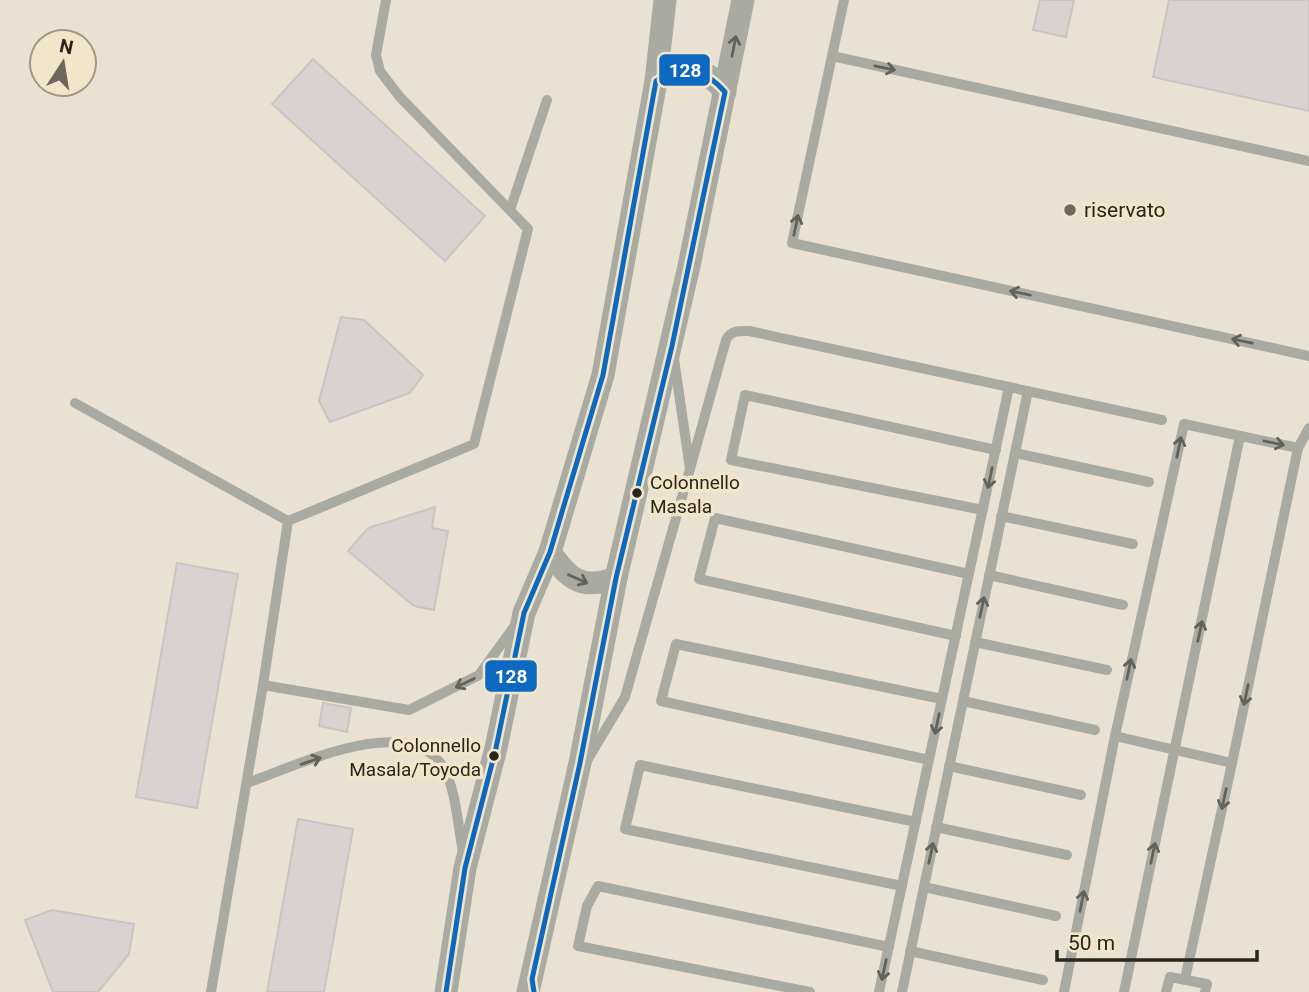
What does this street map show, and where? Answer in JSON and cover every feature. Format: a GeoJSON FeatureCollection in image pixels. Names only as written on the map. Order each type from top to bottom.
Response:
{"type":"FeatureCollection","features":[{"type":"Feature","properties":{"kind":"street"},"geometry":{"type":"LineString","coordinates":[[449,988],[465,868],[496,748],[524,613],[550,552],[603,374],[656,81],[665,0]]}},
{"type":"Feature","properties":{"kind":"street"},"geometry":{"type":"LineString","coordinates":[[531,988],[578,776],[616,578],[672,346],[743,0]]}},
{"type":"Feature","properties":{"kind":"street"},"geometry":{"type":"LineString","coordinates":[[656,81],[670,71],[689,68],[711,77],[725,92]]}},
{"type":"Feature","properties":{"kind":"street"},"geometry":{"type":"LineString","coordinates":[[550,552],[561,569],[573,579],[586,584],[602,583],[616,578]]}},
{"type":"Feature","properties":{"kind":"lane"},"geometry":{"type":"LineString","coordinates":[[288,521],[474,444],[528,229],[398,96],[380,71],[376,55],[386,0]]}},
{"type":"Feature","properties":{"kind":"lane"},"geometry":{"type":"LineString","coordinates":[[844,0],[792,243],[1309,356]]}},
{"type":"Feature","properties":{"kind":"lane"},"geometry":{"type":"LineString","coordinates":[[832,56],[1309,161]]}},
{"type":"Feature","properties":{"kind":"lane"},"geometry":{"type":"LineString","coordinates":[[510,210],[547,100]]}},
{"type":"Feature","properties":{"kind":"lane"},"geometry":{"type":"LineString","coordinates":[[578,776],[625,696],[729,335],[736,331],[749,331],[1162,420]]}},
{"type":"Feature","properties":{"kind":"lane"},"geometry":{"type":"LineString","coordinates":[[672,346],[690,468]]}},
{"type":"Feature","properties":{"kind":"lane"},"geometry":{"type":"LineString","coordinates":[[879,992],[1009,387]]}},
{"type":"Feature","properties":{"kind":"lane"},"geometry":{"type":"LineString","coordinates":[[902,992],[1028,391]]}},
{"type":"Feature","properties":{"kind":"lane"},"geometry":{"type":"LineString","coordinates":[[983,510],[732,460],[745,395],[996,450]]}},
{"type":"Feature","properties":{"kind":"lane"},"geometry":{"type":"LineString","coordinates":[[75,402],[288,521]]}},
{"type":"Feature","properties":{"kind":"lane"},"geometry":{"type":"LineString","coordinates":[[1064,992],[1115,736],[1184,424],[1298,449]]}},
{"type":"Feature","properties":{"kind":"lane"},"geometry":{"type":"LineString","coordinates":[[1191,992],[1189,980],[1231,762],[1298,449],[1309,428]]}},
{"type":"Feature","properties":{"kind":"lane"},"geometry":{"type":"LineString","coordinates":[[1124,992],[1240,436]]}},
{"type":"Feature","properties":{"kind":"lane"},"geometry":{"type":"LineString","coordinates":[[1015,453],[1149,482]]}},
{"type":"Feature","properties":{"kind":"lane"},"geometry":{"type":"LineString","coordinates":[[1002,516],[1133,544]]}},
{"type":"Feature","properties":{"kind":"lane"},"geometry":{"type":"LineString","coordinates":[[956,636],[699,579],[715,518],[969,574]]}},
{"type":"Feature","properties":{"kind":"lane"},"geometry":{"type":"LineString","coordinates":[[211,992],[264,685],[288,521]]}},
{"type":"Feature","properties":{"kind":"lane"},"geometry":{"type":"LineString","coordinates":[[989,575],[1123,604]]}},
{"type":"Feature","properties":{"kind":"lane"},"geometry":{"type":"LineString","coordinates":[[264,685],[410,710],[479,676],[524,613]]}},
{"type":"Feature","properties":{"kind":"lane"},"geometry":{"type":"LineString","coordinates":[[975,642],[1107,670]]}},
{"type":"Feature","properties":{"kind":"lane"},"geometry":{"type":"LineString","coordinates":[[929,760],[661,701],[676,644],[942,699]]}},
{"type":"Feature","properties":{"kind":"lane"},"geometry":{"type":"LineString","coordinates":[[963,701],[1095,730]]}},
{"type":"Feature","properties":{"kind":"lane"},"geometry":{"type":"LineString","coordinates":[[1115,736],[1231,762]]}},
{"type":"Feature","properties":{"kind":"lane"},"geometry":{"type":"LineString","coordinates":[[247,783],[351,747],[388,742],[422,749],[436,758],[445,769],[452,790],[465,868]]}},
{"type":"Feature","properties":{"kind":"lane"},"geometry":{"type":"LineString","coordinates":[[902,886],[625,829],[640,765],[916,822]]}},
{"type":"Feature","properties":{"kind":"lane"},"geometry":{"type":"LineString","coordinates":[[949,766],[1081,795]]}},
{"type":"Feature","properties":{"kind":"lane"},"geometry":{"type":"LineString","coordinates":[[936,827],[1067,855]]}},
{"type":"Feature","properties":{"kind":"lane"},"geometry":{"type":"LineString","coordinates":[[810,992],[578,946],[587,906],[598,886],[889,947]]}},
{"type":"Feature","properties":{"kind":"lane"},"geometry":{"type":"LineString","coordinates":[[924,887],[1056,916]]}},
{"type":"Feature","properties":{"kind":"lane"},"geometry":{"type":"LineString","coordinates":[[910,951],[1043,980]]}},
{"type":"Feature","properties":{"kind":"lane"},"geometry":{"type":"LineString","coordinates":[[1166,992],[1170,977],[1189,980],[1206,988]]}},
{"type":"Feature","properties":{"kind":"building"},"geometry":{"type":"Polygon","coordinates":[[[1040,0],[1074,0],[1066,37],[1033,30],[1040,0]]]}},
{"type":"Feature","properties":{"kind":"building"},"geometry":{"type":"Polygon","coordinates":[[[1169,0],[1309,0],[1309,111],[1153,77],[1169,0]]]}},
{"type":"Feature","properties":{"kind":"building"},"geometry":{"type":"Polygon","coordinates":[[[313,59],[485,216],[445,261],[272,104],[313,59]]]}},
{"type":"Feature","properties":{"kind":"building"},"geometry":{"type":"Polygon","coordinates":[[[341,317],[364,320],[423,375],[410,393],[330,422],[319,401],[341,317]]]}},
{"type":"Feature","properties":{"kind":"building"},"geometry":{"type":"Polygon","coordinates":[[[435,507],[432,528],[448,531],[434,610],[414,606],[348,551],[368,528],[435,507]]]}},
{"type":"Feature","properties":{"kind":"building"},"geometry":{"type":"Polygon","coordinates":[[[177,563],[238,574],[197,808],[136,797],[177,563]]]}},
{"type":"Feature","properties":{"kind":"building"},"geometry":{"type":"Polygon","coordinates":[[[323,703],[351,708],[347,732],[319,726],[323,703]]]}},
{"type":"Feature","properties":{"kind":"building"},"geometry":{"type":"Polygon","coordinates":[[[298,819],[353,829],[324,992],[267,992],[298,819]]]}},
{"type":"Feature","properties":{"kind":"building"},"geometry":{"type":"Polygon","coordinates":[[[52,910],[134,924],[129,954],[98,992],[53,992],[25,920],[52,910]]]}},
{"type":"Feature","properties":{"kind":"transit line","name":"128"},"geometry":{"type":"LineString","coordinates":[[446,992],[465,868],[496,748],[524,613],[550,552],[603,375],[656,81],[675,71],[692,71],[709,78],[725,92],[672,346],[616,578],[580,763],[532,979],[534,992]]}},
{"type":"Feature","properties":{"kind":"place","name":"riservato"},"geometry":{"type":"Point","coordinates":[1070,210]}},
{"type":"Feature","properties":{"kind":"place","name":"Colonnello Masala"},"geometry":{"type":"Point","coordinates":[637,493]}},
{"type":"Feature","properties":{"kind":"place","name":"Colonnello Masala/Toyoda"},"geometry":{"type":"Point","coordinates":[494,756]}}]}
